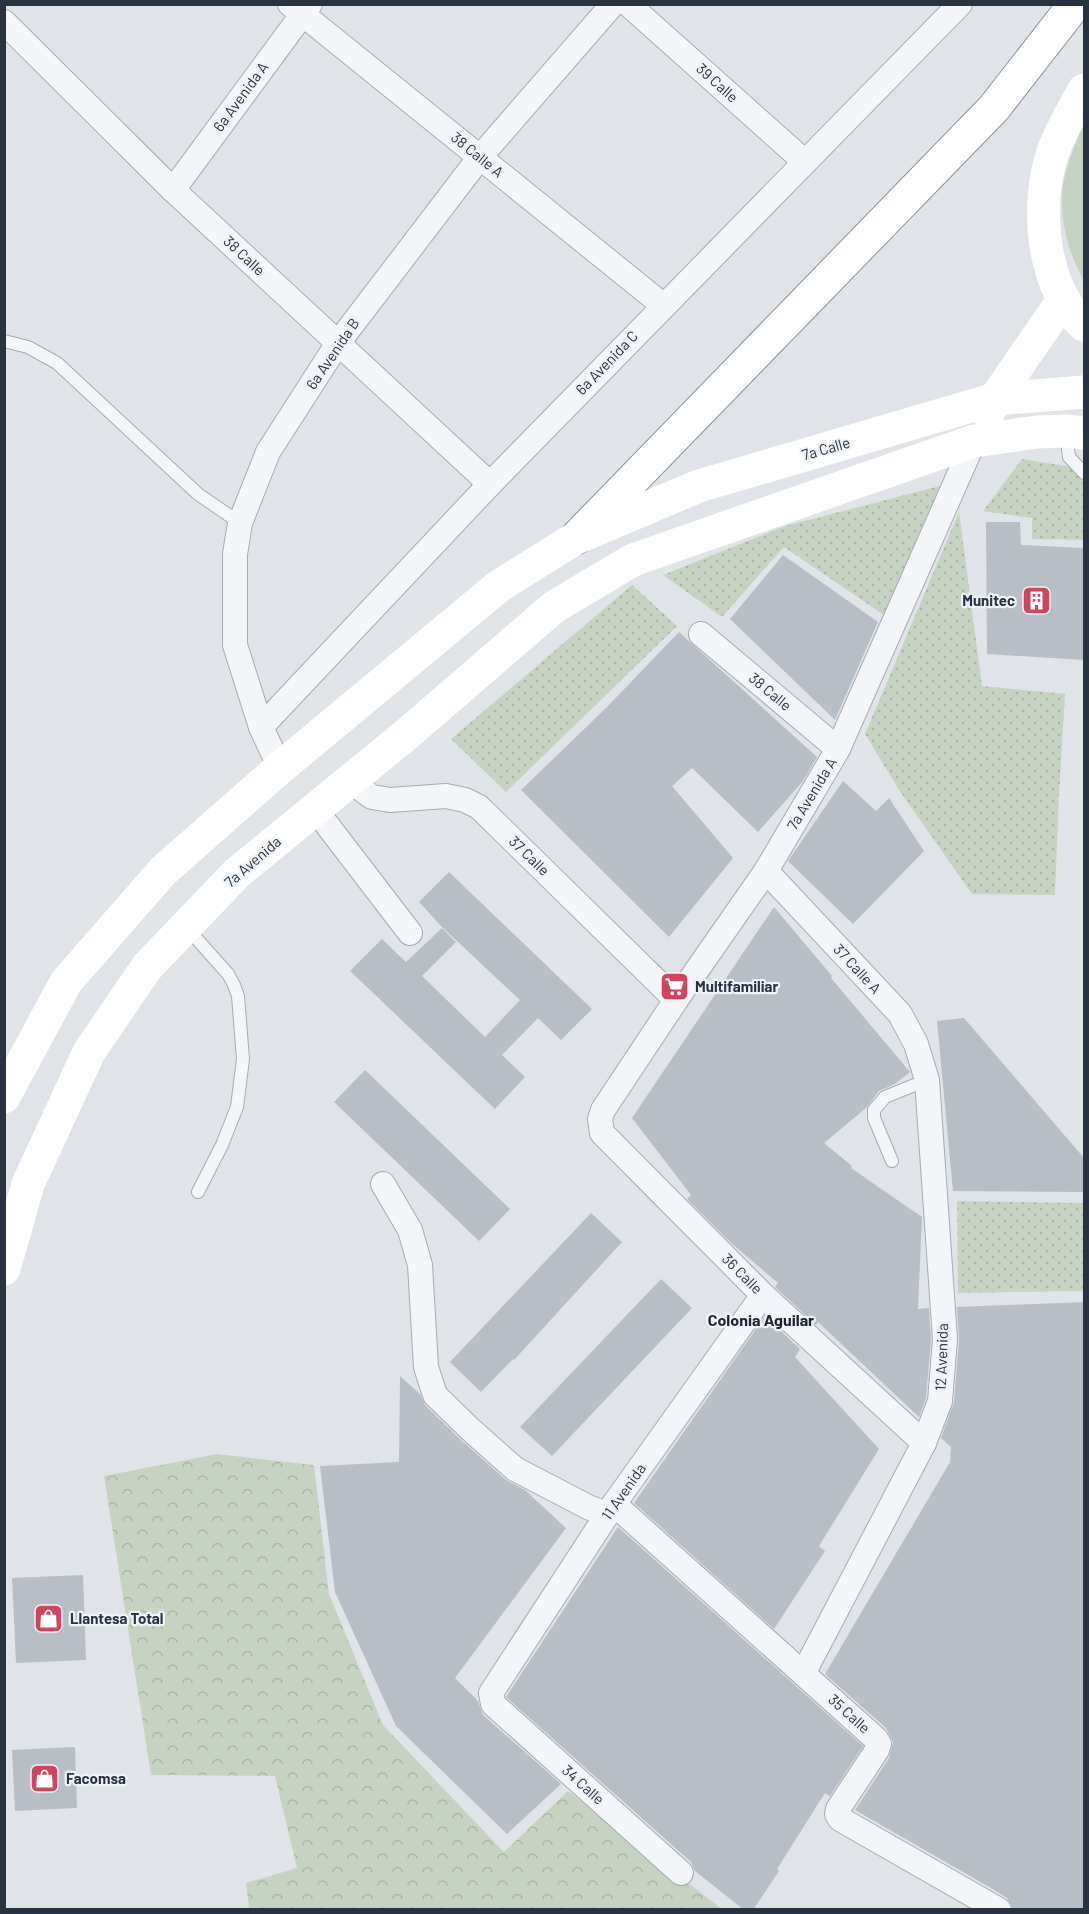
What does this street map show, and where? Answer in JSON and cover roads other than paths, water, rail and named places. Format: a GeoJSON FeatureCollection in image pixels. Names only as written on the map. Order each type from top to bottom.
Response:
{"type":"FeatureCollection","features":[{"type":"Feature","properties":{"kind":"main road"},"geometry":{"type":"LineString","coordinates":[[4,1097],[66,982],[163,871],[280,768],[500,586],[576,538],[994,108],[1075,4]]}},
{"type":"Feature","properties":{"kind":"main road"},"geometry":{"type":"LineString","coordinates":[[1084,90],[1064,125],[1053,153],[1046,184],[1043,216],[1051,265],[1063,300],[1084,325]]}},
{"type":"Feature","properties":{"kind":"main road"},"geometry":{"type":"LineString","coordinates":[[974,441],[995,399],[1063,300]]}},
{"type":"Feature","properties":{"kind":"main road","name":"7a Calle"},"geometry":{"type":"LineString","coordinates":[[576,538],[699,486],[995,399],[1084,392]]}},
{"type":"Feature","properties":{"kind":"main road"},"geometry":{"type":"LineString","coordinates":[[974,441],[1037,432],[1075,432]]}},
{"type":"Feature","properties":{"kind":"main road","name":"7a Avenida"},"geometry":{"type":"LineString","coordinates":[[4,1269],[28,1184],[89,1052],[147,967],[237,873],[407,734],[554,607],[633,561],[974,441]]}},
{"type":"Feature","properties":{"kind":"street","name":"6a Avenida B"},"geometry":{"type":"LineString","coordinates":[[280,768],[261,727],[235,645],[235,554],[240,523],[268,452],[338,343],[480,157],[613,4]]}},
{"type":"Feature","properties":{"kind":"street","name":"39 Calle"},"geometry":{"type":"LineString","coordinates":[[628,4],[806,162]]}},
{"type":"Feature","properties":{"kind":"street","name":"38 Calle A"},"geometry":{"type":"LineString","coordinates":[[301,8],[664,306]]}},
{"type":"Feature","properties":{"kind":"street","name":"6a Avenida A"},"geometry":{"type":"LineString","coordinates":[[173,190],[301,8]]}},
{"type":"Feature","properties":{"kind":"street","name":"6a Avenida C"},"geometry":{"type":"LineString","coordinates":[[261,727],[490,483],[806,162],[945,9]]}},
{"type":"Feature","properties":{"kind":"street","name":"38 Calle"},"geometry":{"type":"LineString","coordinates":[[4,22],[173,190],[490,483]]}},
{"type":"Feature","properties":{"kind":"street","name":"7a Avenida A"},"geometry":{"type":"LineString","coordinates":[[600,1119],[603,1110],[676,1000],[766,871],[838,749],[974,441]]}},
{"type":"Feature","properties":{"kind":"street","name":"38 Calle"},"geometry":{"type":"LineString","coordinates":[[701,634],[838,749]]}},
{"type":"Feature","properties":{"kind":"street","name":"37 Calle"},"geometry":{"type":"LineString","coordinates":[[350,781],[372,797],[390,800],[446,796],[465,800],[479,807],[676,1000]]}},
{"type":"Feature","properties":{"kind":"street"},"geometry":{"type":"LineString","coordinates":[[315,808],[410,933]]}},
{"type":"Feature","properties":{"kind":"street","name":"37 Calle A"},"geometry":{"type":"LineString","coordinates":[[766,871],[900,1014],[916,1044],[927,1080]]}},
{"type":"Feature","properties":{"kind":"street","name":"12 Avenida"},"geometry":{"type":"LineString","coordinates":[[804,1672],[924,1443],[940,1401],[945,1339],[927,1080]]}},
{"type":"Feature","properties":{"kind":"street","name":"36 Calle"},"geometry":{"type":"LineString","coordinates":[[600,1119],[602,1133],[763,1295],[924,1443]]}},
{"type":"Feature","properties":{"kind":"street","name":"35 Calle"},"geometry":{"type":"LineString","coordinates":[[383,1184],[410,1230],[420,1265],[426,1368],[435,1395],[515,1469],[591,1508],[611,1509],[804,1672],[879,1744],[837,1809],[840,1819],[999,1910]]}},
{"type":"Feature","properties":{"kind":"street","name":"11 Avenida"},"geometry":{"type":"LineString","coordinates":[[491,1693],[611,1509],[763,1295]]}},
{"type":"Feature","properties":{"kind":"street","name":"34 Calle"},"geometry":{"type":"LineString","coordinates":[[491,1693],[493,1704],[681,1873]]}},
{"type":"Feature","properties":{"kind":"lane"},"geometry":{"type":"LineString","coordinates":[[4,341],[28,347],[57,363],[198,494],[240,523]]}},
{"type":"Feature","properties":{"kind":"lane"},"geometry":{"type":"LineString","coordinates":[[1075,432],[1069,457],[1084,473]]}},
{"type":"Feature","properties":{"kind":"lane"},"geometry":{"type":"LineString","coordinates":[[186,927],[228,974],[234,985],[238,996],[243,1059],[237,1107],[222,1145],[198,1192]]}},
{"type":"Feature","properties":{"kind":"lane"},"geometry":{"type":"LineString","coordinates":[[891,1161],[874,1118],[874,1110],[885,1097],[927,1080]]}},
{"type":"Feature","properties":{"kind":"place","name":"Munitec"},"geometry":{"type":"Point","coordinates":[1036,601]}},
{"type":"Feature","properties":{"kind":"place","name":"Multifamiliar"},"geometry":{"type":"Point","coordinates":[674,987]}},
{"type":"Feature","properties":{"kind":"place","name":"Llantesa Total"},"geometry":{"type":"Point","coordinates":[49,1619]}},
{"type":"Feature","properties":{"kind":"place","name":"Facomsa"},"geometry":{"type":"Point","coordinates":[45,1779]}},
{"type":"Feature","properties":{"kind":"district","name":"Colonia Aguilar"},"geometry":{"type":"Point","coordinates":[761,1320]}}]}
